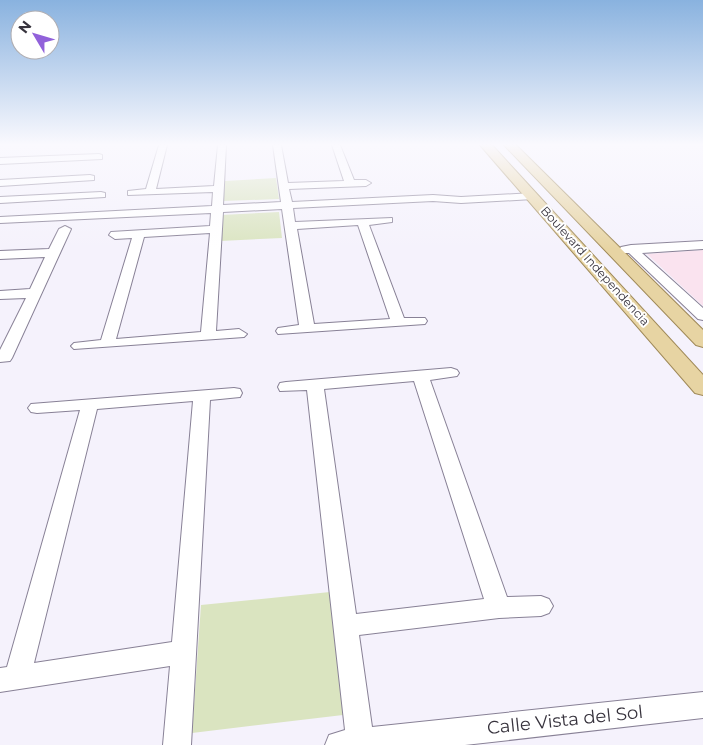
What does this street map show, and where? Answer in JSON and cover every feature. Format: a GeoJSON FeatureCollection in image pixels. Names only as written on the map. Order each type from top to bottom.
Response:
{"type":"FeatureCollection","features":[{"type":"Feature","properties":{"kind":"main road","name":"Boulevard Independencia"},"geometry":{"type":"LineString","coordinates":[[518,180],[703,388]]}},
{"type":"Feature","properties":{"kind":"main road"},"geometry":{"type":"LineString","coordinates":[[548,180],[623,250],[703,341]]}},
{"type":"Feature","properties":{"kind":"street"},"geometry":{"type":"LineString","coordinates":[[0,183],[30,180]]}},
{"type":"Feature","properties":{"kind":"street"},"geometry":{"type":"LineString","coordinates":[[83,196],[90,180]]}},
{"type":"Feature","properties":{"kind":"street"},"geometry":{"type":"LineString","coordinates":[[150,193],[154,180]]}},
{"type":"Feature","properties":{"kind":"street"},"geometry":{"type":"LineString","coordinates":[[208,335],[219,180]]}},
{"type":"Feature","properties":{"kind":"street"},"geometry":{"type":"LineString","coordinates":[[283,180],[306,328]]}},
{"type":"Feature","properties":{"kind":"street"},"geometry":{"type":"LineString","coordinates":[[349,180],[350,184]]}},
{"type":"Feature","properties":{"kind":"street"},"geometry":{"type":"LineString","coordinates":[[5,200],[21,182]]}},
{"type":"Feature","properties":{"kind":"street"},"geometry":{"type":"LineString","coordinates":[[284,186],[366,183]]}},
{"type":"Feature","properties":{"kind":"street"},"geometry":{"type":"LineString","coordinates":[[132,193],[218,189]]}},
{"type":"Feature","properties":{"kind":"street"},"geometry":{"type":"LineString","coordinates":[[0,220],[217,207],[433,198],[461,200],[530,193]]}},
{"type":"Feature","properties":{"kind":"street"},"geometry":{"type":"LineString","coordinates":[[5,200],[101,195]]}},
{"type":"Feature","properties":{"kind":"street"},"geometry":{"type":"LineString","coordinates":[[290,226],[388,220]]}},
{"type":"Feature","properties":{"kind":"street"},"geometry":{"type":"LineString","coordinates":[[362,221],[398,321]]}},
{"type":"Feature","properties":{"kind":"street"},"geometry":{"type":"LineString","coordinates":[[4,358],[6,341],[35,293],[65,229]]}},
{"type":"Feature","properties":{"kind":"street"},"geometry":{"type":"LineString","coordinates":[[115,235],[215,229]]}},
{"type":"Feature","properties":{"kind":"street"},"geometry":{"type":"LineString","coordinates":[[107,344],[139,233]]}},
{"type":"Feature","properties":{"kind":"street"},"geometry":{"type":"LineString","coordinates":[[623,250],[702,252]]}},
{"type":"Feature","properties":{"kind":"street"},"geometry":{"type":"LineString","coordinates":[[623,250],[646,263],[703,316]]}},
{"type":"Feature","properties":{"kind":"street"},"geometry":{"type":"LineString","coordinates":[[646,263],[670,256],[702,252]]}},
{"type":"Feature","properties":{"kind":"street"},"geometry":{"type":"LineString","coordinates":[[0,255],[54,253]]}},
{"type":"Feature","properties":{"kind":"street"},"geometry":{"type":"LineString","coordinates":[[0,295],[35,293]]}},
{"type":"Feature","properties":{"kind":"street"},"geometry":{"type":"LineString","coordinates":[[283,331],[398,321],[420,321]]}},
{"type":"Feature","properties":{"kind":"street"},"geometry":{"type":"LineString","coordinates":[[79,346],[239,334]]}},
{"type":"Feature","properties":{"kind":"street"},"geometry":{"type":"LineString","coordinates":[[286,386],[451,374]]}},
{"type":"Feature","properties":{"kind":"street"},"geometry":{"type":"LineString","coordinates":[[421,376],[499,608]]}},
{"type":"Feature","properties":{"kind":"street"},"geometry":{"type":"LineString","coordinates":[[315,384],[344,626],[349,743]]}},
{"type":"Feature","properties":{"kind":"street"},"geometry":{"type":"LineString","coordinates":[[37,408],[234,393]]}},
{"type":"Feature","properties":{"kind":"street"},"geometry":{"type":"LineString","coordinates":[[177,745],[202,396]]}},
{"type":"Feature","properties":{"kind":"street"},"geometry":{"type":"LineString","coordinates":[[90,404],[9,678],[184,652]]}},
{"type":"Feature","properties":{"kind":"street"},"geometry":{"type":"LineString","coordinates":[[344,626],[499,608],[541,606]]}},
{"type":"Feature","properties":{"kind":"street","name":"Calle Vista del Sol"},"geometry":{"type":"LineString","coordinates":[[349,743],[703,705]]}},
{"type":"Feature","properties":{"kind":"shaded area"},"geometry":{"type":"Polygon","coordinates":[[[703,250],[703,306],[647,254],[703,250]]]}},
{"type":"Feature","properties":{"kind":"green space"},"geometry":{"type":"Polygon","coordinates":[[[276,180],[279,199],[223,201],[225,181],[276,180]]]}},
{"type":"Feature","properties":{"kind":"green space"},"geometry":{"type":"Polygon","coordinates":[[[279,212],[282,238],[220,241],[221,215],[279,212]]]}},
{"type":"Feature","properties":{"kind":"green space"},"geometry":{"type":"Polygon","coordinates":[[[330,592],[343,715],[192,733],[201,605],[330,592]]]}}]}
